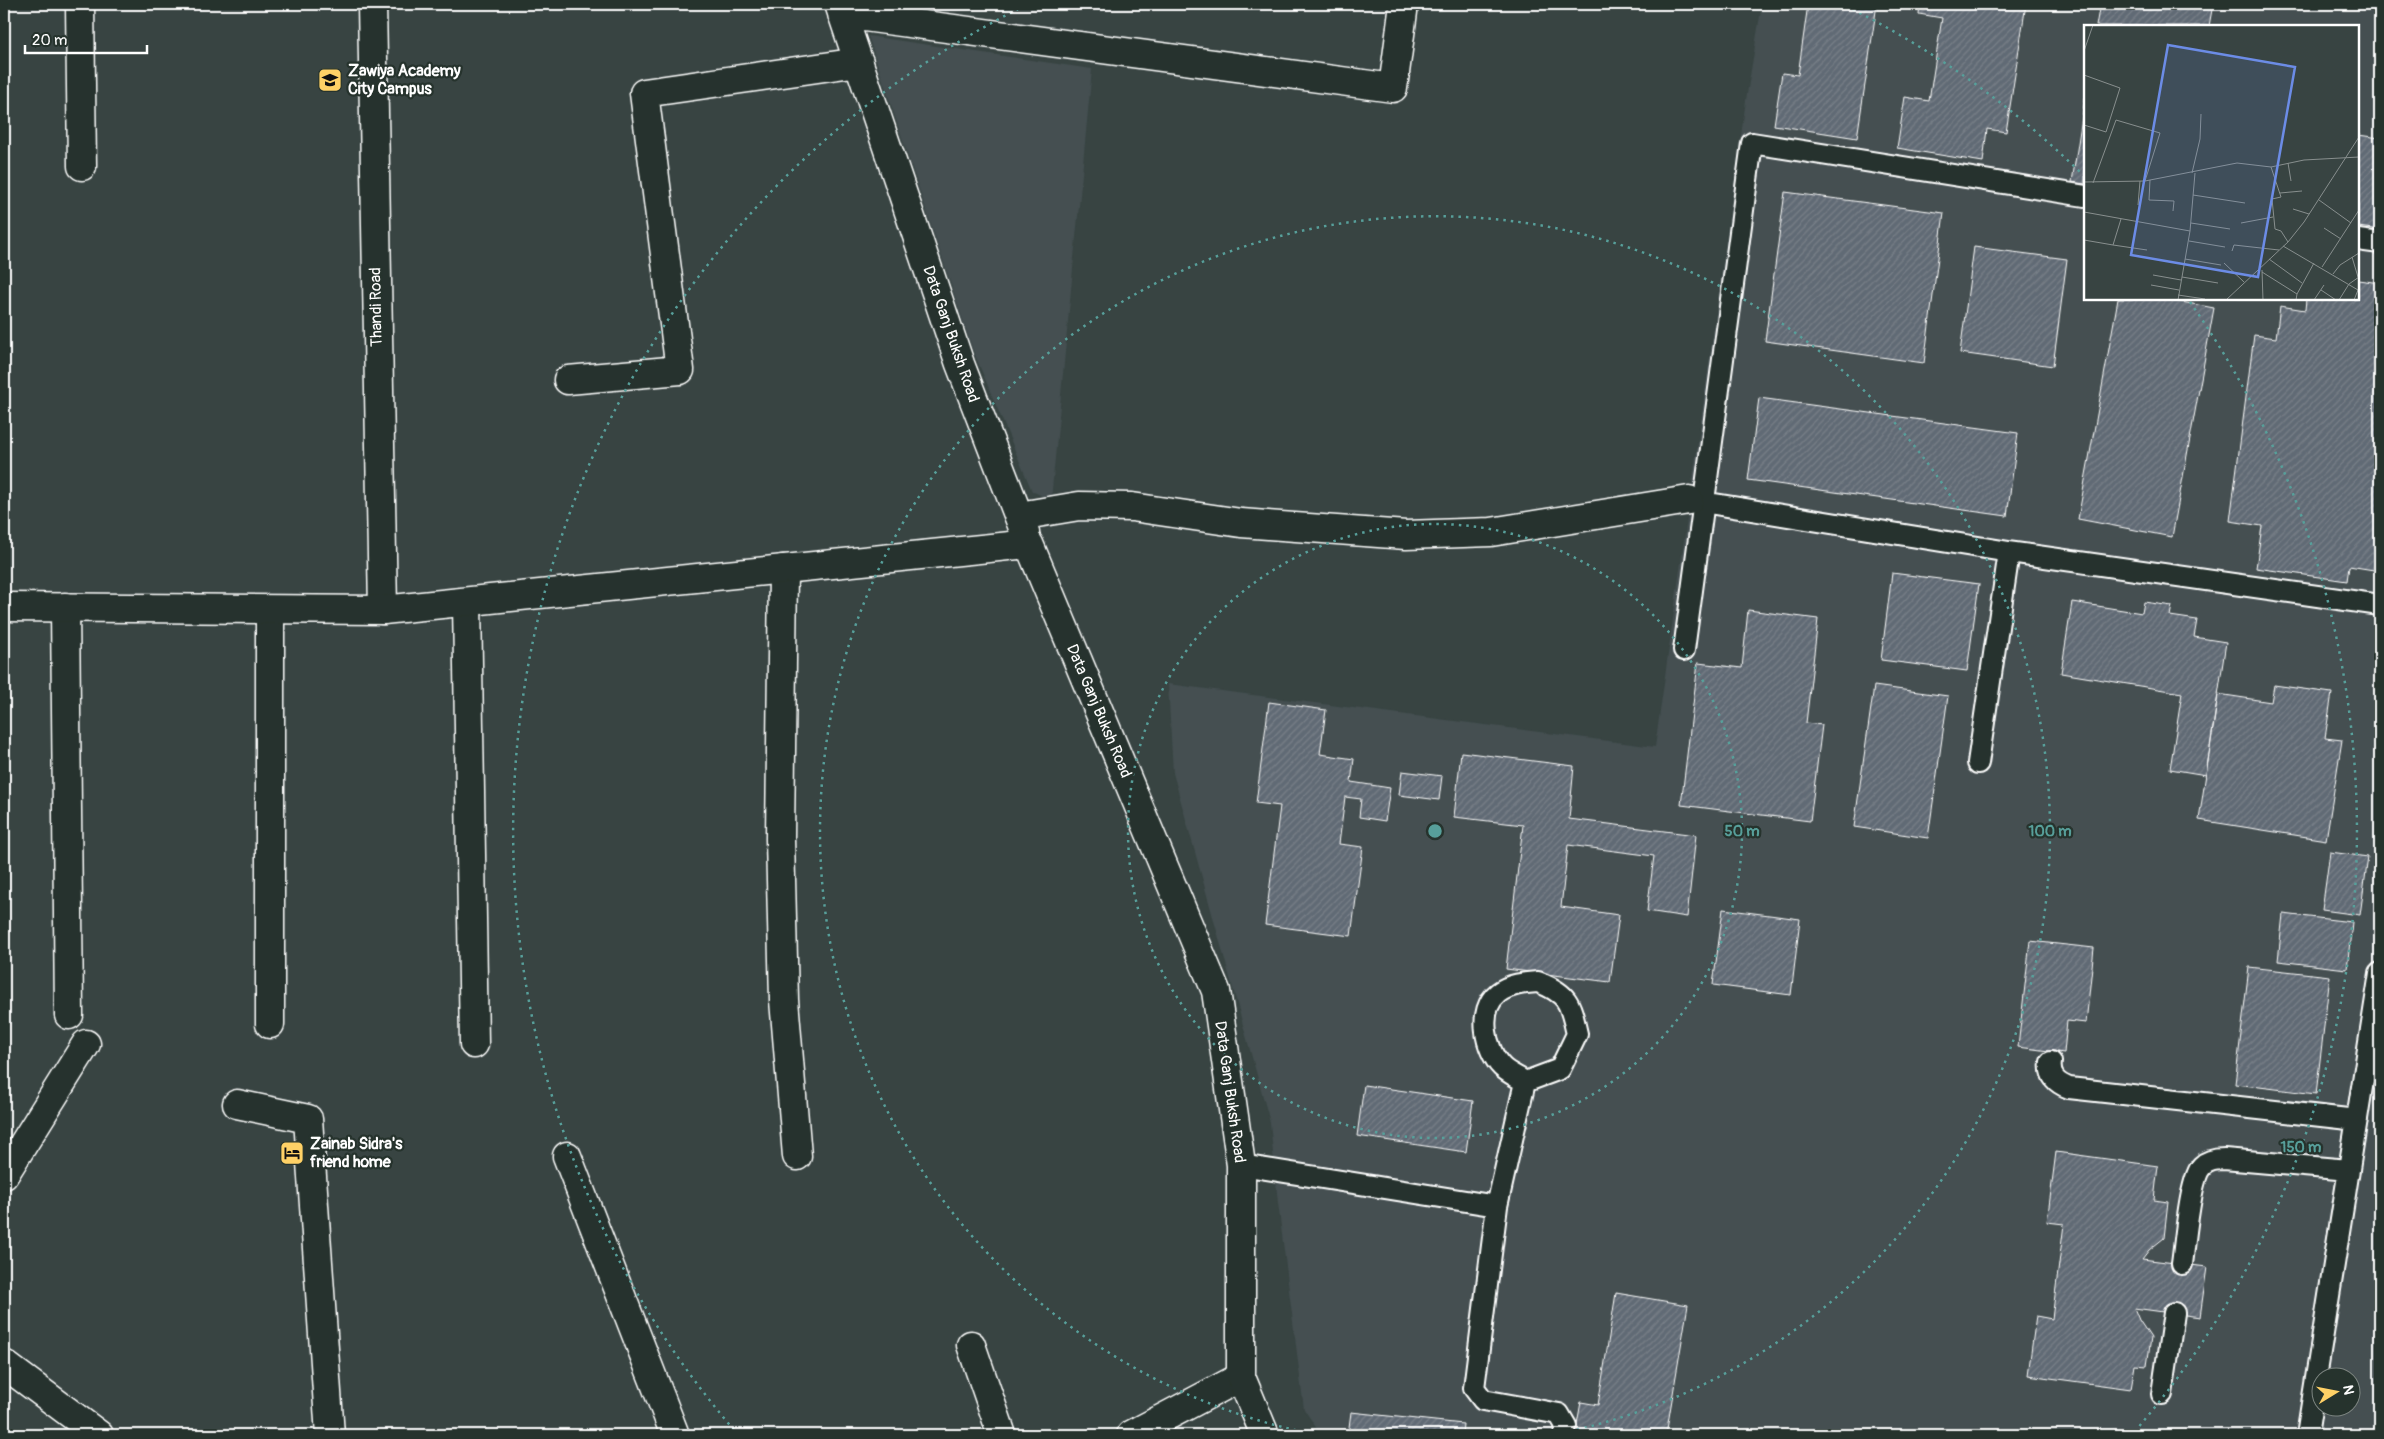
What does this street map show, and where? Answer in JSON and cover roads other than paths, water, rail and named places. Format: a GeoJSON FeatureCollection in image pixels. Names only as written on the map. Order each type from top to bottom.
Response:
{"type":"FeatureCollection","features":[{"type":"Feature","properties":{"kind":"street"},"geometry":{"type":"LineString","coordinates":[[80,4],[82,166]]}},
{"type":"Feature","properties":{"kind":"street","name":"Thandi Road"},"geometry":{"type":"LineString","coordinates":[[372,4],[383,610]]}},
{"type":"Feature","properties":{"kind":"street"},"geometry":{"type":"LineString","coordinates":[[840,9],[1393,88],[1404,4]]}},
{"type":"Feature","properties":{"kind":"street","name":"Data Ganj Buksh Road"},"geometry":{"type":"LineString","coordinates":[[840,9],[960,364],[1029,544],[1216,991],[1241,1165],[1241,1377],[1265,1435]]}},
{"type":"Feature","properties":{"kind":"street"},"geometry":{"type":"LineString","coordinates":[[568,380],[680,370],[644,92],[858,62]]}},
{"type":"Feature","properties":{"kind":"street"},"geometry":{"type":"LineString","coordinates":[[1019,516],[1079,506],[1132,507],[1242,523],[1406,535],[1509,530],[1610,511],[1697,500]]}},
{"type":"Feature","properties":{"kind":"street"},"geometry":{"type":"LineString","coordinates":[[4,607],[383,610],[1029,544]]}},
{"type":"Feature","properties":{"kind":"street"},"geometry":{"type":"LineString","coordinates":[[782,569],[780,839],[784,1000],[797,1156]]}},
{"type":"Feature","properties":{"kind":"street"},"geometry":{"type":"LineString","coordinates":[[467,602],[474,1044]]}},
{"type":"Feature","properties":{"kind":"street"},"geometry":{"type":"LineString","coordinates":[[64,607],[69,1015]]}},
{"type":"Feature","properties":{"kind":"street"},"geometry":{"type":"LineString","coordinates":[[270,610],[270,1024]]}},
{"type":"Feature","properties":{"kind":"street"},"geometry":{"type":"LineString","coordinates":[[4,1175],[86,1044]]}},
{"type":"Feature","properties":{"kind":"street"},"geometry":{"type":"LineString","coordinates":[[237,1104],[308,1119],[330,1435]]}},
{"type":"Feature","properties":{"kind":"street"},"geometry":{"type":"LineString","coordinates":[[567,1156],[675,1435]]}},
{"type":"Feature","properties":{"kind":"street"},"geometry":{"type":"LineString","coordinates":[[970,1345],[1002,1435]]}},
{"type":"Feature","properties":{"kind":"street"},"geometry":{"type":"LineString","coordinates":[[4,1364],[98,1435]]}},
{"type":"Feature","properties":{"kind":"street"},"geometry":{"type":"LineString","coordinates":[[1131,1435],[1241,1377]]}},
{"type":"Feature","properties":{"kind":"lane"},"geometry":{"type":"LineString","coordinates":[[1684,650],[1697,500],[1752,143],[2084,196]]}},
{"type":"Feature","properties":{"kind":"lane"},"geometry":{"type":"LineString","coordinates":[[2359,240],[2380,243]]}},
{"type":"Feature","properties":{"kind":"lane"},"geometry":{"type":"LineString","coordinates":[[1697,500],[2010,552],[2380,605]]}},
{"type":"Feature","properties":{"kind":"lane"},"geometry":{"type":"LineString","coordinates":[[1978,763],[2010,552]]}},
{"type":"Feature","properties":{"kind":"lane"},"geometry":{"type":"LineString","coordinates":[[2307,1435],[2380,973]]}},
{"type":"Feature","properties":{"kind":"lane"},"geometry":{"type":"LineString","coordinates":[[1538,982],[1557,989],[1570,1005],[1577,1034],[1560,1068],[1525,1082],[1502,1067],[1489,1048],[1484,1018],[1497,994],[1518,983],[1538,982]]}},
{"type":"Feature","properties":{"kind":"lane"},"geometry":{"type":"LineString","coordinates":[[2051,1062],[2050,1069],[2054,1079],[2058,1084],[2069,1088],[2357,1120]]}},
{"type":"Feature","properties":{"kind":"lane"},"geometry":{"type":"LineString","coordinates":[[1525,1082],[1497,1206],[1474,1388],[1483,1400],[1558,1414],[1566,1426],[1564,1435]]}},
{"type":"Feature","properties":{"kind":"lane"},"geometry":{"type":"LineString","coordinates":[[2182,1264],[2195,1180],[2204,1164],[2213,1159],[2224,1159],[2349,1170]]}},
{"type":"Feature","properties":{"kind":"lane"},"geometry":{"type":"LineString","coordinates":[[1241,1165],[1497,1206]]}},
{"type":"Feature","properties":{"kind":"lane"},"geometry":{"type":"LineString","coordinates":[[2162,1394],[2174,1313]]}},
{"type":"Feature","properties":{"kind":"place","name":"Zawiya Academy City Campus"},"geometry":{"type":"Point","coordinates":[330,80]}},
{"type":"Feature","properties":{"kind":"place","name":"Zainab Sidra's friend home"},"geometry":{"type":"Point","coordinates":[292,1153]}}]}
